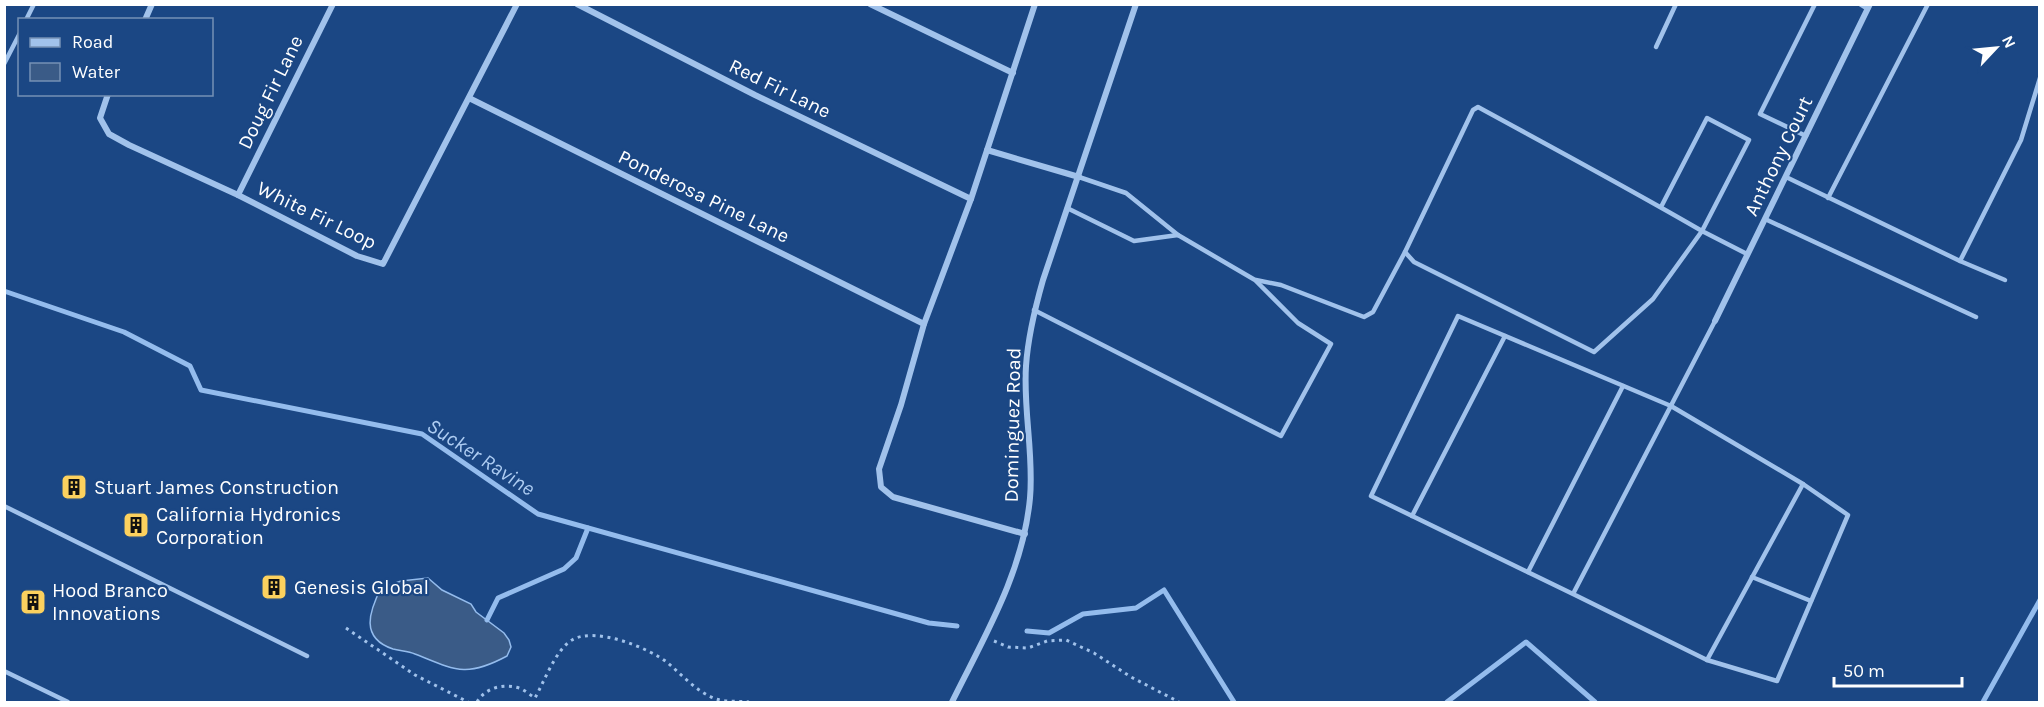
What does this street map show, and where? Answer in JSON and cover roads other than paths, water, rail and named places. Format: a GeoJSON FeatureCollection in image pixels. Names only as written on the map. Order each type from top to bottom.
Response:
{"type":"FeatureCollection","features":[{"type":"Feature","properties":{"kind":"street"},"geometry":{"type":"LineString","coordinates":[[146,18],[152,4]]}},
{"type":"Feature","properties":{"kind":"street","name":"Doug Fir Lane"},"geometry":{"type":"LineString","coordinates":[[238,195],[333,4]]}},
{"type":"Feature","properties":{"kind":"street","name":"White Fir Loop"},"geometry":{"type":"LineString","coordinates":[[107,96],[100,118],[109,134],[238,195],[357,256],[383,264],[517,4]]}},
{"type":"Feature","properties":{"kind":"street","name":"Red Fir Lane"},"geometry":{"type":"LineString","coordinates":[[577,4],[755,95],[971,199]]}},
{"type":"Feature","properties":{"kind":"street"},"geometry":{"type":"LineString","coordinates":[[870,4],[1013,74]]}},
{"type":"Feature","properties":{"kind":"street"},"geometry":{"type":"LineString","coordinates":[[1025,534],[893,497],[881,487],[879,469],[901,405],[924,324],[971,199],[1035,4]]}},
{"type":"Feature","properties":{"kind":"street","name":"Dominguez Road"},"geometry":{"type":"LineString","coordinates":[[952,702],[1005,593],[1025,534],[1032,465],[1026,366],[1034,310],[1136,4]]}},
{"type":"Feature","properties":{"kind":"street","name":"Anthony Court"},"geometry":{"type":"LineString","coordinates":[[1715,321],[1869,7]]}},
{"type":"Feature","properties":{"kind":"street","name":"Ponderosa Pine Lane"},"geometry":{"type":"LineString","coordinates":[[469,98],[924,324]]}},
{"type":"Feature","properties":{"kind":"street"},"geometry":{"type":"LineString","coordinates":[[987,150],[1079,177]]}},
{"type":"Feature","properties":{"kind":"lane"},"geometry":{"type":"LineString","coordinates":[[27,18],[34,4]]}},
{"type":"Feature","properties":{"kind":"lane"},"geometry":{"type":"LineString","coordinates":[[1656,47],[1677,4]]}},
{"type":"Feature","properties":{"kind":"lane"},"geometry":{"type":"LineString","coordinates":[[1806,136],[1760,114],[1815,4]]}},
{"type":"Feature","properties":{"kind":"lane"},"geometry":{"type":"LineString","coordinates":[[1860,4],[1869,7]]}},
{"type":"Feature","properties":{"kind":"lane"},"geometry":{"type":"LineString","coordinates":[[1827,198],[1928,4]]}},
{"type":"Feature","properties":{"kind":"lane"},"geometry":{"type":"LineString","coordinates":[[4,64],[18,37]]}},
{"type":"Feature","properties":{"kind":"lane"},"geometry":{"type":"LineString","coordinates":[[1960,261],[2021,140],[2040,78]]}},
{"type":"Feature","properties":{"kind":"lane"},"geometry":{"type":"LineString","coordinates":[[1255,280],[1281,285],[1364,317],[1373,312],[1405,252],[1473,110],[1478,107],[1748,254]]}},
{"type":"Feature","properties":{"kind":"lane"},"geometry":{"type":"LineString","coordinates":[[1405,252],[1414,262],[1594,352],[1653,299],[1702,231],[1749,140],[1707,118],[1661,207]]}},
{"type":"Feature","properties":{"kind":"lane"},"geometry":{"type":"LineString","coordinates":[[1034,310],[1281,436],[1331,344],[1292,318],[1255,280],[1178,235],[1126,193],[1079,177]]}},
{"type":"Feature","properties":{"kind":"lane"},"geometry":{"type":"LineString","coordinates":[[1785,177],[1960,261],[2005,280]]}},
{"type":"Feature","properties":{"kind":"lane"},"geometry":{"type":"LineString","coordinates":[[1067,208],[1134,241],[1178,235]]}},
{"type":"Feature","properties":{"kind":"lane"},"geometry":{"type":"LineString","coordinates":[[1765,219],[1976,317]]}},
{"type":"Feature","properties":{"kind":"lane"},"geometry":{"type":"LineString","coordinates":[[1458,316],[1623,386],[1671,406],[1803,484],[1848,515],[1777,681],[1707,660],[1371,496],[1458,316]]}},
{"type":"Feature","properties":{"kind":"lane"},"geometry":{"type":"LineString","coordinates":[[1574,594],[1715,321]]}},
{"type":"Feature","properties":{"kind":"lane"},"geometry":{"type":"LineString","coordinates":[[1412,516],[1505,336]]}},
{"type":"Feature","properties":{"kind":"lane"},"geometry":{"type":"LineString","coordinates":[[1528,572],[1623,386]]}},
{"type":"Feature","properties":{"kind":"lane"},"geometry":{"type":"LineString","coordinates":[[1707,660],[1803,484]]}},
{"type":"Feature","properties":{"kind":"lane"},"geometry":{"type":"LineString","coordinates":[[4,507],[308,656]]}},
{"type":"Feature","properties":{"kind":"lane"},"geometry":{"type":"LineString","coordinates":[[1752,577],[1811,601]]}},
{"type":"Feature","properties":{"kind":"lane"},"geometry":{"type":"LineString","coordinates":[[4,671],[68,702]]}},
{"type":"Feature","properties":{"kind":"water"},"geometry":{"type":"Polygon","coordinates":[[[428,578],[442,590],[471,604],[476,612],[504,633],[511,647],[507,656],[481,667],[461,669],[393,649],[376,638],[370,623],[373,606],[381,588],[401,581],[428,578]]]}},
{"type":"Feature","properties":{"kind":"waterway","name":"Sucker Ravine"},"geometry":{"type":"LineString","coordinates":[[4,291],[124,332],[190,366],[201,390],[422,434],[538,514],[929,623],[957,626]]}},
{"type":"Feature","properties":{"kind":"waterway"},"geometry":{"type":"LineString","coordinates":[[487,620],[498,598],[564,569],[576,558],[588,528]]}},
{"type":"Feature","properties":{"kind":"waterway","name":"Sucker Ravine"},"geometry":{"type":"LineString","coordinates":[[1027,631],[1049,633],[1083,614],[1136,608],[1164,590],[1234,702]]}},
{"type":"Feature","properties":{"kind":"waterway","name":"Sucker Ravine"},"geometry":{"type":"LineString","coordinates":[[1983,702],[2040,600]]}},
{"type":"Feature","properties":{"kind":"waterway","name":"Sucker Ravine"},"geometry":{"type":"LineString","coordinates":[[1447,702],[1526,642],[1595,702]]}},
{"type":"Feature","properties":{"kind":"place","name":"Stuart James Construction"},"geometry":{"type":"Point","coordinates":[74,487]}},
{"type":"Feature","properties":{"kind":"place","name":"California Hydronics Corporation"},"geometry":{"type":"Point","coordinates":[136,525]}},
{"type":"Feature","properties":{"kind":"place","name":"Genesis Global"},"geometry":{"type":"Point","coordinates":[274,587]}},
{"type":"Feature","properties":{"kind":"place","name":"Hood Branco Innovations"},"geometry":{"type":"Point","coordinates":[33,602]}}]}
